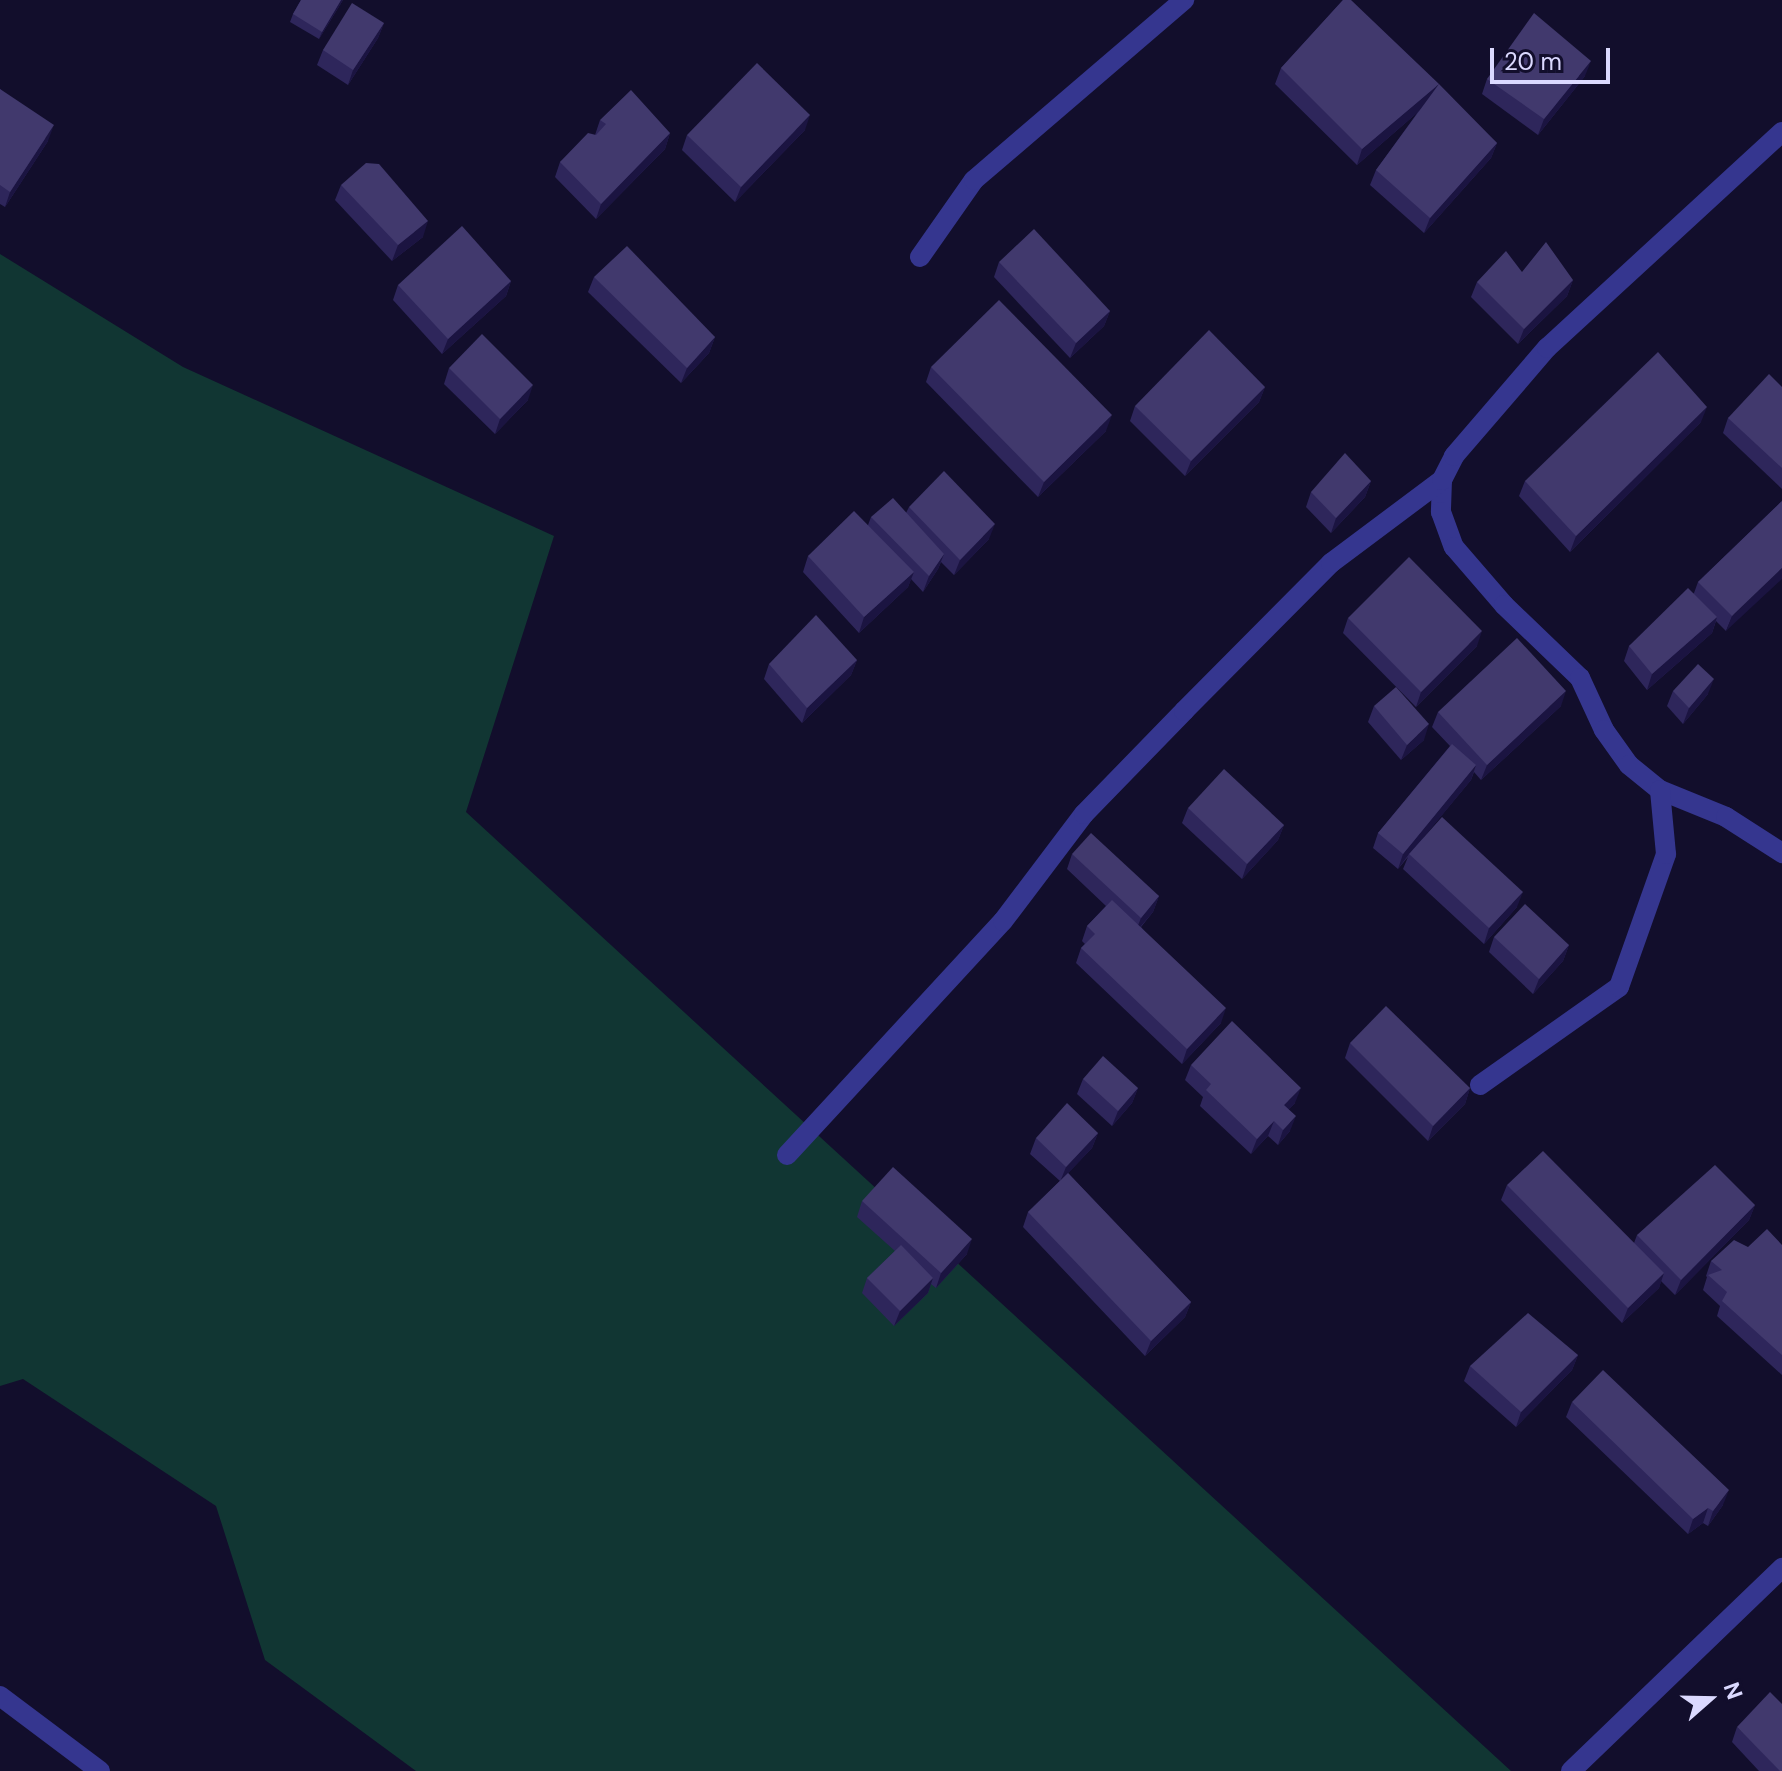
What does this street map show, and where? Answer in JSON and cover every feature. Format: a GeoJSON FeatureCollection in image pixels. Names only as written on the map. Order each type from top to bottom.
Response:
{"type":"FeatureCollection","features":[{"type":"Feature","properties":{"kind":"street"},"geometry":{"type":"LineString","coordinates":[[920,257],[974,180],[1184,0]]}},
{"type":"Feature","properties":{"kind":"street"},"geometry":{"type":"LineString","coordinates":[[1782,132],[1547,348],[1454,456],[1442,480],[1441,512],[1454,547],[1504,605],[1580,678],[1621,753],[1660,790],[1726,817],[1782,853]]}},
{"type":"Feature","properties":{"kind":"street"},"geometry":{"type":"LineString","coordinates":[[787,1155],[1003,921],[1084,814],[1331,563],[1442,480]]}},
{"type":"Feature","properties":{"kind":"street"},"geometry":{"type":"LineString","coordinates":[[1480,1085],[1619,987],[1666,854],[1660,790]]}},
{"type":"Feature","properties":{"kind":"street"},"geometry":{"type":"LineString","coordinates":[[1571,1771],[1782,1568]]}},
{"type":"Feature","properties":{"kind":"street"},"geometry":{"type":"LineString","coordinates":[[0,1696],[100,1771]]}},
{"type":"Feature","properties":{"kind":"green space"},"geometry":{"type":"Polygon","coordinates":[[[0,254],[183,367],[554,536],[466,812],[1511,1771],[416,1771],[265,1660],[216,1506],[23,1379],[0,1386],[0,254]]]}},
{"type":"Feature","properties":{"kind":"building"},"geometry":{"type":"Polygon","coordinates":[[[301,0],[341,0],[322,32],[293,14],[301,0]]]}},
{"type":"Feature","properties":{"kind":"building"},"geometry":{"type":"Polygon","coordinates":[[[1343,0],[1351,0],[1439,84],[1362,149],[1281,68],[1343,0]]]}},
{"type":"Feature","properties":{"kind":"building"},"geometry":{"type":"Polygon","coordinates":[[[352,3],[384,23],[353,70],[323,50],[352,3]]]}},
{"type":"Feature","properties":{"kind":"building"},"geometry":{"type":"Polygon","coordinates":[[[1534,13],[1591,61],[1544,119],[1487,79],[1534,13]]]}},
{"type":"Feature","properties":{"kind":"building"},"geometry":{"type":"Polygon","coordinates":[[[757,63],[810,115],[741,187],[687,135],[757,63]]]}},
{"type":"Feature","properties":{"kind":"building"},"geometry":{"type":"Polygon","coordinates":[[[1439,84],[1497,143],[1430,218],[1376,170],[1439,84]]]}},
{"type":"Feature","properties":{"kind":"building"},"geometry":{"type":"Polygon","coordinates":[[[0,89],[54,125],[10,192],[0,185],[0,89]]]}},
{"type":"Feature","properties":{"kind":"building"},"geometry":{"type":"Polygon","coordinates":[[[631,90],[670,133],[601,204],[560,162],[588,133],[596,135],[606,124],[600,120],[631,90]]]}},
{"type":"Feature","properties":{"kind":"building"},"geometry":{"type":"Polygon","coordinates":[[[366,163],[379,164],[428,221],[398,245],[341,185],[366,163]]]}},
{"type":"Feature","properties":{"kind":"building"},"geometry":{"type":"Polygon","coordinates":[[[462,226],[511,281],[448,339],[398,285],[462,226]]]}},
{"type":"Feature","properties":{"kind":"building"},"geometry":{"type":"Polygon","coordinates":[[[1034,229],[1110,311],[1076,343],[999,262],[1034,229]]]}},
{"type":"Feature","properties":{"kind":"building"},"geometry":{"type":"Polygon","coordinates":[[[1546,242],[1573,280],[1524,329],[1477,282],[1506,251],[1522,272],[1546,242]]]}},
{"type":"Feature","properties":{"kind":"building"},"geometry":{"type":"Polygon","coordinates":[[[627,246],[715,337],[687,368],[594,277],[627,246]]]}},
{"type":"Feature","properties":{"kind":"building"},"geometry":{"type":"Polygon","coordinates":[[[999,300],[1112,415],[1044,482],[931,367],[999,300]]]}},
{"type":"Feature","properties":{"kind":"building"},"geometry":{"type":"Polygon","coordinates":[[[1209,330],[1265,387],[1191,461],[1135,406],[1209,330]]]}},
{"type":"Feature","properties":{"kind":"building"},"geometry":{"type":"Polygon","coordinates":[[[482,334],[533,385],[500,419],[449,368],[482,334]]]}},
{"type":"Feature","properties":{"kind":"building"},"geometry":{"type":"Polygon","coordinates":[[[1658,352],[1707,407],[1576,536],[1525,481],[1658,352]]]}},
{"type":"Feature","properties":{"kind":"building"},"geometry":{"type":"Polygon","coordinates":[[[1769,374],[1782,387],[1782,468],[1728,418],[1769,374]]]}},
{"type":"Feature","properties":{"kind":"building"},"geometry":{"type":"Polygon","coordinates":[[[1345,453],[1371,481],[1336,518],[1311,492],[1345,453]]]}},
{"type":"Feature","properties":{"kind":"building"},"geometry":{"type":"Polygon","coordinates":[[[944,471],[995,524],[960,560],[909,507],[944,471]]]}},
{"type":"Feature","properties":{"kind":"building"},"geometry":{"type":"Polygon","coordinates":[[[893,498],[944,554],[929,576],[871,517],[893,498]]]}},
{"type":"Feature","properties":{"kind":"building"},"geometry":{"type":"Polygon","coordinates":[[[1782,501],[1782,568],[1732,616],[1698,582],[1782,501]]]}},
{"type":"Feature","properties":{"kind":"building"},"geometry":{"type":"Polygon","coordinates":[[[854,511],[914,572],[864,617],[808,556],[854,511]]]}},
{"type":"Feature","properties":{"kind":"building"},"geometry":{"type":"Polygon","coordinates":[[[1409,557],[1482,631],[1421,692],[1348,618],[1409,557]]]}},
{"type":"Feature","properties":{"kind":"building"},"geometry":{"type":"Polygon","coordinates":[[[1688,588],[1717,617],[1652,674],[1629,646],[1688,588]]]}},
{"type":"Feature","properties":{"kind":"building"},"geometry":{"type":"Polygon","coordinates":[[[816,615],[857,660],[807,708],[769,664],[816,615]]]}},
{"type":"Feature","properties":{"kind":"building"},"geometry":{"type":"Polygon","coordinates":[[[1517,638],[1566,691],[1487,765],[1438,712],[1517,638]]]}},
{"type":"Feature","properties":{"kind":"building"},"geometry":{"type":"Polygon","coordinates":[[[1698,664],[1714,679],[1689,708],[1673,691],[1698,664]]]}},
{"type":"Feature","properties":{"kind":"building"},"geometry":{"type":"Polygon","coordinates":[[[1396,687],[1429,724],[1407,745],[1374,706],[1396,687]]]}},
{"type":"Feature","properties":{"kind":"building"},"geometry":{"type":"Polygon","coordinates":[[[1452,744],[1476,765],[1403,854],[1378,833],[1452,744]]]}},
{"type":"Feature","properties":{"kind":"building"},"geometry":{"type":"Polygon","coordinates":[[[1224,769],[1284,825],[1247,864],[1188,808],[1224,769]]]}},
{"type":"Feature","properties":{"kind":"building"},"geometry":{"type":"Polygon","coordinates":[[[1442,817],[1523,892],[1489,928],[1409,854],[1442,817]]]}},
{"type":"Feature","properties":{"kind":"building"},"geometry":{"type":"Polygon","coordinates":[[[1091,833],[1159,896],[1141,918],[1072,854],[1091,833]]]}},
{"type":"Feature","properties":{"kind":"building"},"geometry":{"type":"Polygon","coordinates":[[[1112,900],[1226,1008],[1187,1049],[1081,948],[1095,934],[1087,926],[1112,900]]]}},
{"type":"Feature","properties":{"kind":"building"},"geometry":{"type":"Polygon","coordinates":[[[1525,904],[1569,945],[1539,979],[1494,937],[1525,904]]]}},
{"type":"Feature","properties":{"kind":"building"},"geometry":{"type":"Polygon","coordinates":[[[1386,1006],[1470,1088],[1433,1126],[1350,1043],[1386,1006]]]}},
{"type":"Feature","properties":{"kind":"building"},"geometry":{"type":"Polygon","coordinates":[[[1232,1021],[1301,1088],[1284,1105],[1296,1116],[1283,1130],[1274,1121],[1257,1139],[1206,1090],[1211,1084],[1191,1065],[1232,1021]]]}},
{"type":"Feature","properties":{"kind":"building"},"geometry":{"type":"Polygon","coordinates":[[[1103,1056],[1138,1088],[1118,1111],[1083,1079],[1103,1056]]]}},
{"type":"Feature","properties":{"kind":"building"},"geometry":{"type":"Polygon","coordinates":[[[1067,1103],[1098,1133],[1066,1167],[1036,1138],[1067,1103]]]}},
{"type":"Feature","properties":{"kind":"building"},"geometry":{"type":"Polygon","coordinates":[[[1543,1151],[1664,1273],[1628,1308],[1507,1185],[1543,1151]]]}},
{"type":"Feature","properties":{"kind":"building"},"geometry":{"type":"Polygon","coordinates":[[[1715,1165],[1755,1205],[1681,1280],[1637,1235],[1715,1165]]]}},
{"type":"Feature","properties":{"kind":"building"},"geometry":{"type":"Polygon","coordinates":[[[893,1167],[972,1239],[941,1273],[862,1201],[893,1167]]]}},
{"type":"Feature","properties":{"kind":"building"},"geometry":{"type":"Polygon","coordinates":[[[1068,1173],[1191,1302],[1151,1341],[1028,1212],[1068,1173]]]}},
{"type":"Feature","properties":{"kind":"building"},"geometry":{"type":"Polygon","coordinates":[[[1767,1229],[1782,1245],[1782,1355],[1722,1301],[1727,1292],[1708,1275],[1722,1270],[1711,1261],[1734,1240],[1748,1247],[1767,1229]]]}},
{"type":"Feature","properties":{"kind":"building"},"geometry":{"type":"Polygon","coordinates":[[[901,1245],[933,1278],[900,1311],[867,1278],[901,1245]]]}},
{"type":"Feature","properties":{"kind":"building"},"geometry":{"type":"Polygon","coordinates":[[[1528,1313],[1578,1355],[1521,1412],[1470,1366],[1528,1313]]]}},
{"type":"Feature","properties":{"kind":"building"},"geometry":{"type":"Polygon","coordinates":[[[1603,1370],[1729,1490],[1713,1511],[1708,1508],[1693,1519],[1572,1402],[1603,1370]]]}},
{"type":"Feature","properties":{"kind":"building"},"geometry":{"type":"Polygon","coordinates":[[[1770,1692],[1782,1704],[1782,1771],[1737,1727],[1770,1692]]]}}]}
